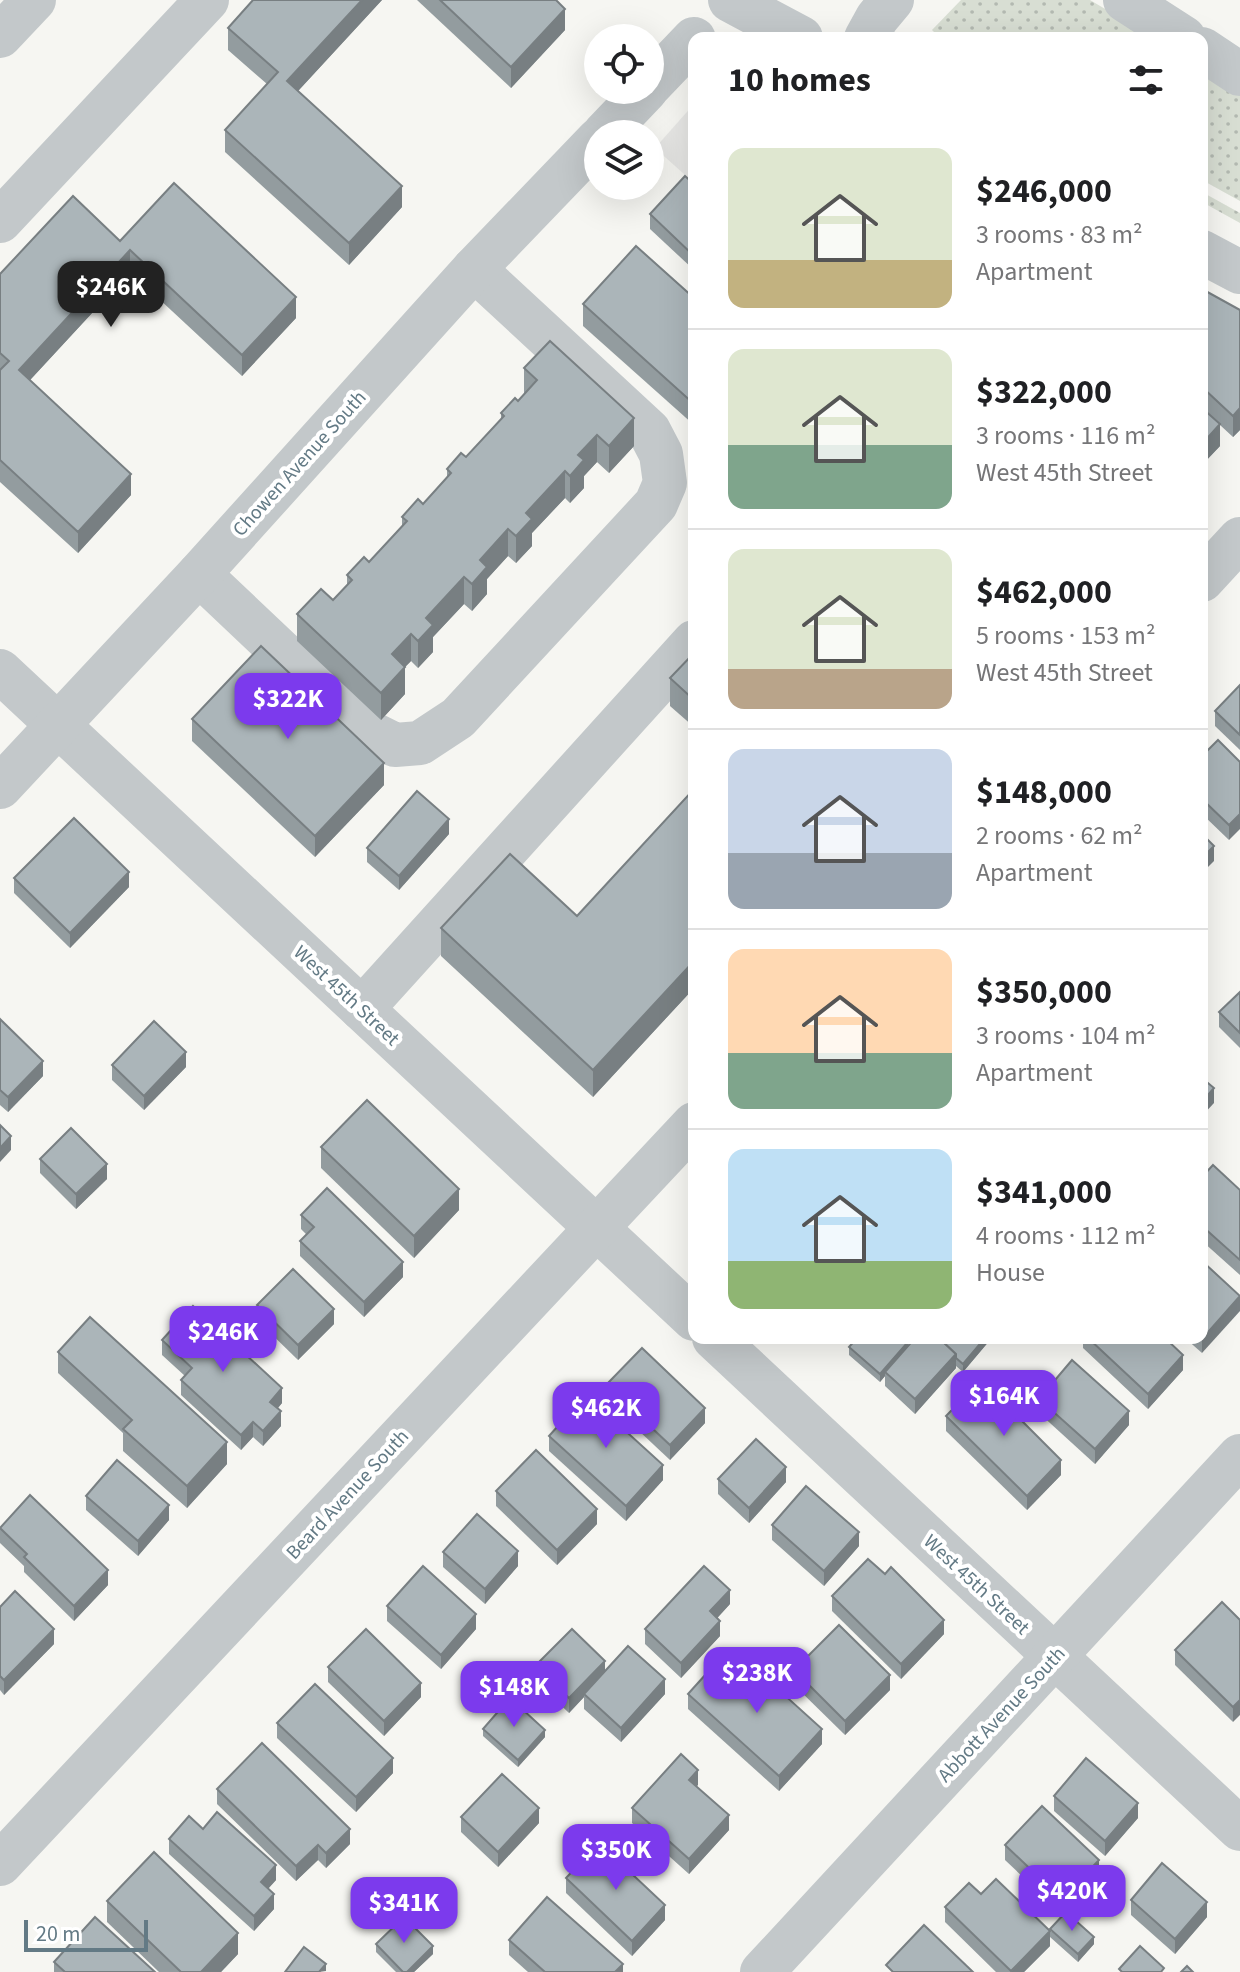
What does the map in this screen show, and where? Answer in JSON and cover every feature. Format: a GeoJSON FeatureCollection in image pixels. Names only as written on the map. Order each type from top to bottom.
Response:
{"type":"FeatureCollection","features":[{"type":"Feature","properties":{"kind":"street"},"geometry":{"type":"LineString","coordinates":[[0,36],[34,0]]}},
{"type":"Feature","properties":{"kind":"street"},"geometry":{"type":"LineString","coordinates":[[0,221],[207,0]]}},
{"type":"Feature","properties":{"kind":"street"},"geometry":{"type":"LineString","coordinates":[[701,32],[728,0],[789,32]]}},
{"type":"Feature","properties":{"kind":"street"},"geometry":{"type":"LineString","coordinates":[[869,32],[892,0]]}},
{"type":"Feature","properties":{"kind":"street"},"geometry":{"type":"LineString","coordinates":[[1125,0],[1175,32]]}},
{"type":"Feature","properties":{"kind":"street"},"geometry":{"type":"LineString","coordinates":[[664,71],[688,46]]}},
{"type":"Feature","properties":{"kind":"street"},"geometry":{"type":"LineString","coordinates":[[1208,53],[1240,74]]}},
{"type":"Feature","properties":{"kind":"street"},"geometry":{"type":"LineString","coordinates":[[617,120],[633,104]]}},
{"type":"Feature","properties":{"kind":"street","name":"Chowen Avenue South"},"geometry":{"type":"LineString","coordinates":[[0,787],[199,574],[474,269],[584,155]]}},
{"type":"Feature","properties":{"kind":"street"},"geometry":{"type":"LineString","coordinates":[[1208,255],[1240,272]]}},
{"type":"Feature","properties":{"kind":"street"},"geometry":{"type":"LineString","coordinates":[[199,574],[363,729],[395,745],[420,743],[458,718],[656,504],[665,483],[661,454],[649,431],[474,269]]}},
{"type":"Feature","properties":{"kind":"street"},"geometry":{"type":"LineString","coordinates":[[1208,574],[1240,539]]}},
{"type":"Feature","properties":{"kind":"street"},"geometry":{"type":"LineString","coordinates":[[362,1009],[688,649]]}},
{"type":"Feature","properties":{"kind":"street","name":"West 45th Street"},"geometry":{"type":"LineString","coordinates":[[0,671],[688,1313]]}},
{"type":"Feature","properties":{"kind":"street","name":"Beard Avenue South"},"geometry":{"type":"LineString","coordinates":[[0,1864],[688,1130]]}},
{"type":"Feature","properties":{"kind":"street","name":"West 45th Street"},"geometry":{"type":"LineString","coordinates":[[720,1344],[1240,1829]]}},
{"type":"Feature","properties":{"kind":"street","name":"Abbott Avenue South"},"geometry":{"type":"LineString","coordinates":[[762,1972],[1240,1456]]}},
{"type":"Feature","properties":{"kind":"shaded area"},"geometry":{"type":"Polygon","coordinates":[[[961,0],[1090,0],[1144,32],[934,32],[932,30],[961,0]]]}},
{"type":"Feature","properties":{"kind":"shaded area"},"geometry":{"type":"Polygon","coordinates":[[[1208,72],[1240,92],[1240,201],[1208,183],[1208,72]]]}},
{"type":"Feature","properties":{"kind":"shaded area"},"geometry":{"type":"Polygon","coordinates":[[[688,111],[688,178],[664,156],[664,138],[688,111]]]}},
{"type":"Feature","properties":{"kind":"shaded area"},"geometry":{"type":"Polygon","coordinates":[[[1208,195],[1240,213],[1240,223],[1208,205],[1208,195]]]}},
{"type":"Feature","properties":{"kind":"building"},"geometry":{"type":"Polygon","coordinates":[[[253,0],[362,0],[287,81],[402,186],[349,243],[225,130],[278,72],[228,28],[253,0]]]}},
{"type":"Feature","properties":{"kind":"building"},"geometry":{"type":"Polygon","coordinates":[[[440,0],[556,0],[565,9],[511,67],[440,0]]]}},
{"type":"Feature","properties":{"kind":"building"},"geometry":{"type":"Polygon","coordinates":[[[685,176],[688,179],[688,250],[650,214],[685,176]]]}},
{"type":"Feature","properties":{"kind":"building"},"geometry":{"type":"Polygon","coordinates":[[[174,183],[296,297],[242,355],[130,250],[19,370],[131,474],[78,532],[0,460],[0,370],[9,361],[0,353],[0,274],[73,196],[120,241],[174,183]]]}},
{"type":"Feature","properties":{"kind":"building"},"geometry":{"type":"Polygon","coordinates":[[[636,246],[688,293],[688,399],[583,304],[636,246]]]}},
{"type":"Feature","properties":{"kind":"building"},"geometry":{"type":"Polygon","coordinates":[[[1208,292],[1240,310],[1240,408],[1233,416],[1208,393],[1208,292]]]}},
{"type":"Feature","properties":{"kind":"building"},"geometry":{"type":"Polygon","coordinates":[[[550,341],[634,418],[609,446],[597,435],[578,455],[584,460],[570,476],[565,471],[526,513],[532,519],[516,536],[508,529],[480,560],[487,567],[472,584],[464,577],[426,618],[433,625],[418,641],[411,634],[392,654],[405,667],[381,693],[297,614],[321,589],[333,600],[352,580],[347,575],[364,557],[369,562],[407,521],[402,517],[418,499],[423,504],[451,473],[447,469],[461,453],[466,457],[504,416],[501,413],[515,398],[518,401],[537,380],[524,368],[550,341]]]}},
{"type":"Feature","properties":{"kind":"building"},"geometry":{"type":"Polygon","coordinates":[[[1208,413],[1220,424],[1208,437],[1208,413]]]}},
{"type":"Feature","properties":{"kind":"building"},"geometry":{"type":"Polygon","coordinates":[[[261,646],[384,763],[315,836],[192,719],[261,646]]]}},
{"type":"Feature","properties":{"kind":"building"},"geometry":{"type":"Polygon","coordinates":[[[688,659],[688,694],[670,678],[688,659]]]}},
{"type":"Feature","properties":{"kind":"building"},"geometry":{"type":"Polygon","coordinates":[[[1240,685],[1240,735],[1215,711],[1240,685]]]}},
{"type":"Feature","properties":{"kind":"building"},"geometry":{"type":"Polygon","coordinates":[[[1218,740],[1240,762],[1240,814],[1229,825],[1208,805],[1208,750],[1218,740]]]}},
{"type":"Feature","properties":{"kind":"building"},"geometry":{"type":"Polygon","coordinates":[[[417,791],[449,819],[399,876],[367,848],[417,791]]]}},
{"type":"Feature","properties":{"kind":"building"},"geometry":{"type":"Polygon","coordinates":[[[688,796],[688,967],[593,1070],[441,928],[510,854],[577,916],[688,796]]]}},
{"type":"Feature","properties":{"kind":"building"},"geometry":{"type":"Polygon","coordinates":[[[74,818],[129,872],[70,933],[14,878],[74,818]]]}},
{"type":"Feature","properties":{"kind":"building"},"geometry":{"type":"Polygon","coordinates":[[[1240,992],[1240,1033],[1219,1012],[1240,992]]]}},
{"type":"Feature","properties":{"kind":"building"},"geometry":{"type":"Polygon","coordinates":[[[0,1019],[43,1061],[8,1097],[0,1090],[0,1019]]]}},
{"type":"Feature","properties":{"kind":"building"},"geometry":{"type":"Polygon","coordinates":[[[154,1021],[186,1052],[144,1096],[112,1065],[154,1021]]]}},
{"type":"Feature","properties":{"kind":"building"},"geometry":{"type":"Polygon","coordinates":[[[367,1100],[459,1189],[414,1236],[321,1147],[367,1100]]]}},
{"type":"Feature","properties":{"kind":"building"},"geometry":{"type":"Polygon","coordinates":[[[0,1125],[11,1136],[0,1148],[0,1125]]]}},
{"type":"Feature","properties":{"kind":"building"},"geometry":{"type":"Polygon","coordinates":[[[71,1128],[107,1164],[76,1194],[40,1159],[71,1128]]]}},
{"type":"Feature","properties":{"kind":"building"},"geometry":{"type":"Polygon","coordinates":[[[1213,1165],[1240,1190],[1240,1260],[1208,1231],[1208,1170],[1213,1165]]]}},
{"type":"Feature","properties":{"kind":"building"},"geometry":{"type":"Polygon","coordinates":[[[327,1188],[403,1262],[364,1302],[300,1241],[314,1227],[301,1215],[327,1188]]]}},
{"type":"Feature","properties":{"kind":"building"},"geometry":{"type":"Polygon","coordinates":[[[1208,1267],[1240,1296],[1208,1332],[1208,1267]]]}},
{"type":"Feature","properties":{"kind":"building"},"geometry":{"type":"Polygon","coordinates":[[[293,1269],[334,1309],[298,1345],[257,1305],[293,1269]]]}},
{"type":"Feature","properties":{"kind":"building"},"geometry":{"type":"Polygon","coordinates":[[[193,1306],[282,1388],[270,1402],[281,1411],[263,1431],[253,1422],[241,1435],[181,1380],[192,1368],[162,1340],[193,1306]]]}},
{"type":"Feature","properties":{"kind":"building"},"geometry":{"type":"Polygon","coordinates":[[[90,1317],[227,1442],[187,1486],[123,1429],[132,1420],[58,1352],[90,1317]]]}},
{"type":"Feature","properties":{"kind":"building"},"geometry":{"type":"Polygon","coordinates":[[[852,1344],[906,1344],[880,1374],[849,1347],[852,1344]]]}},
{"type":"Feature","properties":{"kind":"building"},"geometry":{"type":"Polygon","coordinates":[[[910,1344],[945,1344],[956,1354],[915,1399],[885,1372],[910,1344]]]}},
{"type":"Feature","properties":{"kind":"building"},"geometry":{"type":"Polygon","coordinates":[[[945,1344],[980,1344],[963,1364],[945,1344]]]}},
{"type":"Feature","properties":{"kind":"building"},"geometry":{"type":"Polygon","coordinates":[[[1094,1344],[1171,1344],[1183,1355],[1148,1394],[1094,1344]]]}},
{"type":"Feature","properties":{"kind":"building"},"geometry":{"type":"Polygon","coordinates":[[[642,1348],[705,1408],[670,1445],[606,1385],[642,1348]]]}},
{"type":"Feature","properties":{"kind":"building"},"geometry":{"type":"Polygon","coordinates":[[[1072,1360],[1129,1411],[1095,1449],[1039,1399],[1072,1360]]]}},
{"type":"Feature","properties":{"kind":"building"},"geometry":{"type":"Polygon","coordinates":[[[981,1380],[1061,1460],[1027,1496],[946,1416],[981,1380]]]}},
{"type":"Feature","properties":{"kind":"building"},"geometry":{"type":"Polygon","coordinates":[[[586,1395],[663,1465],[626,1506],[549,1436],[586,1395]]]}},
{"type":"Feature","properties":{"kind":"building"},"geometry":{"type":"Polygon","coordinates":[[[756,1439],[786,1467],[749,1508],[718,1479],[756,1439]]]}},
{"type":"Feature","properties":{"kind":"building"},"geometry":{"type":"Polygon","coordinates":[[[536,1450],[597,1509],[557,1550],[496,1491],[536,1450]]]}},
{"type":"Feature","properties":{"kind":"building"},"geometry":{"type":"Polygon","coordinates":[[[117,1460],[169,1505],[138,1541],[86,1496],[117,1460]]]}},
{"type":"Feature","properties":{"kind":"building"},"geometry":{"type":"Polygon","coordinates":[[[806,1486],[859,1532],[824,1571],[772,1525],[806,1486]]]}},
{"type":"Feature","properties":{"kind":"building"},"geometry":{"type":"Polygon","coordinates":[[[30,1495],[108,1570],[74,1606],[24,1557],[27,1554],[0,1528],[30,1495]]]}},
{"type":"Feature","properties":{"kind":"building"},"geometry":{"type":"Polygon","coordinates":[[[477,1514],[518,1551],[485,1589],[443,1552],[477,1514]]]}},
{"type":"Feature","properties":{"kind":"building"},"geometry":{"type":"Polygon","coordinates":[[[868,1559],[885,1574],[891,1567],[944,1620],[901,1664],[832,1596],[868,1559]]]}},
{"type":"Feature","properties":{"kind":"building"},"geometry":{"type":"Polygon","coordinates":[[[423,1566],[476,1614],[441,1655],[387,1606],[423,1566]]]}},
{"type":"Feature","properties":{"kind":"building"},"geometry":{"type":"Polygon","coordinates":[[[704,1566],[730,1590],[710,1611],[720,1621],[681,1663],[645,1629],[704,1566]]]}},
{"type":"Feature","properties":{"kind":"building"},"geometry":{"type":"Polygon","coordinates":[[[15,1591],[54,1629],[4,1680],[0,1676],[0,1607],[15,1591]]]}},
{"type":"Feature","properties":{"kind":"building"},"geometry":{"type":"Polygon","coordinates":[[[1222,1602],[1240,1620],[1240,1700],[1233,1707],[1175,1650],[1222,1602]]]}},
{"type":"Feature","properties":{"kind":"building"},"geometry":{"type":"Polygon","coordinates":[[[839,1625],[890,1675],[845,1721],[794,1670],[839,1625]]]}},
{"type":"Feature","properties":{"kind":"building"},"geometry":{"type":"Polygon","coordinates":[[[366,1629],[421,1683],[384,1721],[328,1667],[366,1629]]]}},
{"type":"Feature","properties":{"kind":"building"},"geometry":{"type":"Polygon","coordinates":[[[572,1629],[605,1661],[569,1698],[535,1666],[572,1629]]]}},
{"type":"Feature","properties":{"kind":"building"},"geometry":{"type":"Polygon","coordinates":[[[628,1646],[665,1679],[621,1728],[584,1694],[628,1646]]]}},
{"type":"Feature","properties":{"kind":"building"},"geometry":{"type":"Polygon","coordinates":[[[716,1663],[735,1679],[749,1663],[822,1729],[779,1776],[688,1694],[716,1663]]]}},
{"type":"Feature","properties":{"kind":"building"},"geometry":{"type":"Polygon","coordinates":[[[315,1684],[393,1758],[356,1797],[277,1723],[315,1684]]]}},
{"type":"Feature","properties":{"kind":"building"},"geometry":{"type":"Polygon","coordinates":[[[510,1698],[545,1730],[518,1760],[483,1729],[510,1698]]]}},
{"type":"Feature","properties":{"kind":"building"},"geometry":{"type":"Polygon","coordinates":[[[262,1743],[350,1829],[326,1853],[318,1845],[296,1866],[217,1789],[262,1743]]]}},
{"type":"Feature","properties":{"kind":"building"},"geometry":{"type":"Polygon","coordinates":[[[681,1754],[698,1770],[689,1780],[729,1815],[689,1859],[632,1808],[681,1754]]]}},
{"type":"Feature","properties":{"kind":"building"},"geometry":{"type":"Polygon","coordinates":[[[1086,1758],[1138,1803],[1105,1841],[1054,1796],[1086,1758]]]}},
{"type":"Feature","properties":{"kind":"building"},"geometry":{"type":"Polygon","coordinates":[[[502,1774],[539,1808],[498,1852],[461,1817],[502,1774]]]}},
{"type":"Feature","properties":{"kind":"building"},"geometry":{"type":"Polygon","coordinates":[[[1042,1806],[1099,1860],[1062,1899],[1005,1845],[1042,1806]]]}},
{"type":"Feature","properties":{"kind":"building"},"geometry":{"type":"Polygon","coordinates":[[[217,1812],[276,1865],[261,1882],[274,1894],[254,1916],[169,1839],[189,1816],[203,1829],[217,1812]]]}},
{"type":"Feature","properties":{"kind":"building"},"geometry":{"type":"Polygon","coordinates":[[[599,1843],[665,1905],[632,1941],[566,1878],[599,1843]]]}},
{"type":"Feature","properties":{"kind":"building"},"geometry":{"type":"Polygon","coordinates":[[[154,1852],[238,1933],[201,1972],[181,1972],[107,1901],[154,1852]]]}},
{"type":"Feature","properties":{"kind":"building"},"geometry":{"type":"Polygon","coordinates":[[[1162,1863],[1207,1902],[1175,1939],[1131,1900],[1162,1863]]]}},
{"type":"Feature","properties":{"kind":"building"},"geometry":{"type":"Polygon","coordinates":[[[996,1879],[1050,1931],[1011,1971],[945,1907],[969,1883],[981,1894],[996,1879]]]}},
{"type":"Feature","properties":{"kind":"building"},"geometry":{"type":"Polygon","coordinates":[[[547,1897],[623,1964],[615,1972],[545,1972],[509,1940],[547,1897]]]}},
{"type":"Feature","properties":{"kind":"building"},"geometry":{"type":"Polygon","coordinates":[[[1066,1912],[1094,1937],[1078,1954],[1050,1929],[1066,1912]]]}},
{"type":"Feature","properties":{"kind":"building"},"geometry":{"type":"Polygon","coordinates":[[[95,1917],[155,1972],[65,1972],[54,1962],[95,1917]]]}},
{"type":"Feature","properties":{"kind":"building"},"geometry":{"type":"Polygon","coordinates":[[[404,1917],[433,1946],[407,1972],[403,1972],[376,1944],[404,1917]]]}},
{"type":"Feature","properties":{"kind":"building"},"geometry":{"type":"Polygon","coordinates":[[[924,1925],[973,1972],[893,1972],[886,1965],[924,1925]]]}},
{"type":"Feature","properties":{"kind":"building"},"geometry":{"type":"Polygon","coordinates":[[[1140,1946],[1164,1968],[1161,1972],[1122,1972],[1119,1969],[1140,1946]]]}},
{"type":"Feature","properties":{"kind":"building"},"geometry":{"type":"Polygon","coordinates":[[[304,1947],[326,1964],[319,1972],[285,1972],[304,1947]]]}}]}
